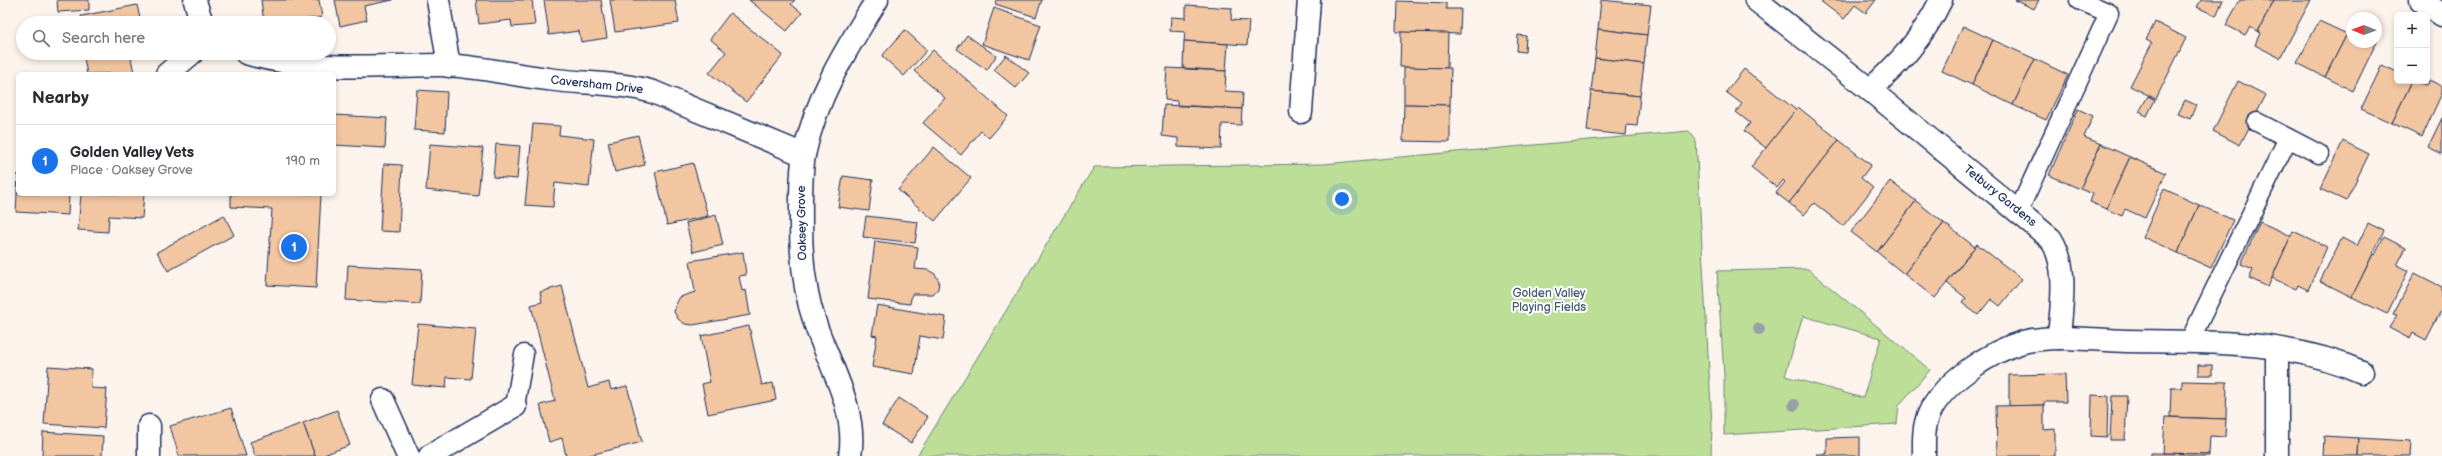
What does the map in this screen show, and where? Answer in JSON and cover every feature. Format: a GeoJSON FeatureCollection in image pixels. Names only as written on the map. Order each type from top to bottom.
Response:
{"type":"FeatureCollection","features":[{"type":"Feature","properties":{"kind":"street"},"geometry":{"type":"LineString","coordinates":[[438,0],[449,66]]}},
{"type":"Feature","properties":{"kind":"street","name":"Oaksey Grove"},"geometry":{"type":"LineString","coordinates":[[850,456],[851,436],[847,409],[815,324],[804,280],[801,250],[801,186],[804,155],[814,118],[835,68],[877,0]]}},
{"type":"Feature","properties":{"kind":"street"},"geometry":{"type":"LineString","coordinates":[[1301,112],[1309,0]]}},
{"type":"Feature","properties":{"kind":"street","name":"Tetbury Gardens"},"geometry":{"type":"LineString","coordinates":[[1756,0],[1870,90],[2051,239],[2059,255],[2062,277],[2059,338]]}},
{"type":"Feature","properties":{"kind":"street"},"geometry":{"type":"LineString","coordinates":[[1870,90],[1902,60],[1921,36],[1941,0]]}},
{"type":"Feature","properties":{"kind":"street"},"geometry":{"type":"LineString","coordinates":[[2421,0],[2442,15]]}},
{"type":"Feature","properties":{"kind":"street"},"geometry":{"type":"LineString","coordinates":[[194,1],[199,16]]}},
{"type":"Feature","properties":{"kind":"street"},"geometry":{"type":"LineString","coordinates":[[169,72],[184,60]]}},
{"type":"Feature","properties":{"kind":"street","name":"Caversham Drive"},"geometry":{"type":"LineString","coordinates":[[278,60],[291,63],[363,68],[449,66],[550,80],[638,88],[804,155]]}},
{"type":"Feature","properties":{"kind":"street"},"geometry":{"type":"LineString","coordinates":[[1924,456],[1925,425],[1932,406],[1966,373],[1988,357],[2011,346],[2024,342],[2059,338],[2190,340],[2277,349],[2333,361],[2362,372]]}},
{"type":"Feature","properties":{"kind":"street"},"geometry":{"type":"LineString","coordinates":[[2277,349],[2277,456]]}},
{"type":"Feature","properties":{"kind":"street"},"geometry":{"type":"LineString","coordinates":[[383,400],[408,456]]}},
{"type":"Feature","properties":{"kind":"street"},"geometry":{"type":"LineString","coordinates":[[430,456],[515,406]]}},
{"type":"Feature","properties":{"kind":"street"},"geometry":{"type":"LineString","coordinates":[[149,426],[149,456]]}},
{"type":"Feature","properties":{"kind":"lane"},"geometry":{"type":"LineString","coordinates":[[2018,212],[2108,13],[2079,0]]}},
{"type":"Feature","properties":{"kind":"lane"},"geometry":{"type":"LineString","coordinates":[[2257,122],[2319,154]]}},
{"type":"Feature","properties":{"kind":"lane"},"geometry":{"type":"LineString","coordinates":[[2190,340],[2288,138]]}},
{"type":"Feature","properties":{"kind":"lane"},"geometry":{"type":"LineString","coordinates":[[515,406],[524,354]]}},
{"type":"Feature","properties":{"kind":"green space","name":"Golden Valley Playing Fields"},"geometry":{"type":"Polygon","coordinates":[[[1689,131],[1696,140],[1712,425],[1711,456],[917,456],[1094,167],[1323,164],[1689,131]]]}},
{"type":"Feature","properties":{"kind":"green space"},"geometry":{"type":"Polygon","coordinates":[[[1808,269],[1930,370],[1899,405],[1897,424],[1724,435],[1724,375],[1717,271],[1808,269]],[[1803,316],[1785,376],[1863,398],[1881,338],[1803,316]]]}},
{"type":"Feature","properties":{"kind":"building"},"geometry":{"type":"Polygon","coordinates":[[[57,0],[89,0],[89,10],[58,12],[57,0]]]}},
{"type":"Feature","properties":{"kind":"building"},"geometry":{"type":"Polygon","coordinates":[[[261,0],[319,0],[322,16],[263,16],[261,0]]]}},
{"type":"Feature","properties":{"kind":"building"},"geometry":{"type":"Polygon","coordinates":[[[335,0],[393,0],[364,6],[367,20],[340,26],[335,0]]]}},
{"type":"Feature","properties":{"kind":"building"},"geometry":{"type":"Polygon","coordinates":[[[476,0],[532,0],[535,25],[512,27],[511,20],[479,24],[476,0]]]}},
{"type":"Feature","properties":{"kind":"building"},"geometry":{"type":"Polygon","coordinates":[[[544,0],[601,0],[607,38],[581,42],[579,31],[549,35],[544,0]]]}},
{"type":"Feature","properties":{"kind":"building"},"geometry":{"type":"Polygon","coordinates":[[[610,0],[675,0],[679,23],[615,32],[610,0]]]}},
{"type":"Feature","properties":{"kind":"building"},"geometry":{"type":"Polygon","coordinates":[[[749,0],[795,0],[791,4],[802,13],[787,31],[749,0]]]}},
{"type":"Feature","properties":{"kind":"building"},"geometry":{"type":"Polygon","coordinates":[[[996,0],[1042,0],[1036,17],[995,4],[996,0]]]}},
{"type":"Feature","properties":{"kind":"building"},"geometry":{"type":"Polygon","coordinates":[[[1601,0],[1651,5],[1647,35],[1598,29],[1601,0]]]}},
{"type":"Feature","properties":{"kind":"building"},"geometry":{"type":"Polygon","coordinates":[[[1819,0],[1876,0],[1866,13],[1855,5],[1844,19],[1819,0]]]}},
{"type":"Feature","properties":{"kind":"building"},"geometry":{"type":"Polygon","coordinates":[[[2015,0],[2039,0],[2034,9],[2015,0]]]}},
{"type":"Feature","properties":{"kind":"building"},"geometry":{"type":"Polygon","coordinates":[[[2201,0],[2223,0],[2216,16],[2197,7],[2201,0]]]}},
{"type":"Feature","properties":{"kind":"building"},"geometry":{"type":"Polygon","coordinates":[[[2240,0],[2274,0],[2258,32],[2250,27],[2245,35],[2226,25],[2240,0]]]}},
{"type":"Feature","properties":{"kind":"building"},"geometry":{"type":"Polygon","coordinates":[[[2274,0],[2311,0],[2280,58],[2255,45],[2260,33],[2258,32],[2274,0]]]}},
{"type":"Feature","properties":{"kind":"building"},"geometry":{"type":"Polygon","coordinates":[[[1397,1],[1446,3],[1446,9],[1461,9],[1460,34],[1396,32],[1397,1]]]}},
{"type":"Feature","properties":{"kind":"building"},"geometry":{"type":"Polygon","coordinates":[[[137,5],[139,16],[81,16],[137,5]]]}},
{"type":"Feature","properties":{"kind":"building"},"geometry":{"type":"Polygon","coordinates":[[[1186,5],[1232,8],[1231,20],[1249,21],[1247,45],[1184,41],[1185,32],[1170,31],[1171,17],[1186,18],[1186,5]]]}},
{"type":"Feature","properties":{"kind":"building"},"geometry":{"type":"Polygon","coordinates":[[[994,8],[1041,25],[1029,60],[982,44],[994,8]]]}},
{"type":"Feature","properties":{"kind":"building"},"geometry":{"type":"Polygon","coordinates":[[[730,13],[783,55],[746,102],[709,73],[726,52],[710,39],[730,13]]]}},
{"type":"Feature","properties":{"kind":"building"},"geometry":{"type":"Polygon","coordinates":[[[2319,21],[2346,34],[2325,77],[2297,63],[2319,21]]]}},
{"type":"Feature","properties":{"kind":"building"},"geometry":{"type":"Polygon","coordinates":[[[2155,22],[2186,38],[2156,99],[2130,86],[2152,43],[2146,40],[2155,22]]]}},
{"type":"Feature","properties":{"kind":"building"},"geometry":{"type":"Polygon","coordinates":[[[1963,26],[1993,40],[1972,85],[1942,71],[1963,26]]]}},
{"type":"Feature","properties":{"kind":"building"},"geometry":{"type":"Polygon","coordinates":[[[1598,29],[1647,35],[1644,64],[1595,58],[1598,29]]]}},
{"type":"Feature","properties":{"kind":"building"},"geometry":{"type":"Polygon","coordinates":[[[905,30],[927,50],[904,76],[882,56],[905,30]]]}},
{"type":"Feature","properties":{"kind":"building"},"geometry":{"type":"Polygon","coordinates":[[[1401,32],[1448,33],[1447,68],[1400,67],[1401,32]]]}},
{"type":"Feature","properties":{"kind":"building"},"geometry":{"type":"Polygon","coordinates":[[[967,35],[996,56],[987,70],[957,49],[967,35]]]}},
{"type":"Feature","properties":{"kind":"building"},"geometry":{"type":"Polygon","coordinates":[[[1518,35],[1526,36],[1525,52],[1517,51],[1518,35]]]}},
{"type":"Feature","properties":{"kind":"building"},"geometry":{"type":"Polygon","coordinates":[[[2346,36],[2346,48],[2374,48],[2353,91],[2325,77],[2346,36]]]}},
{"type":"Feature","properties":{"kind":"building"},"geometry":{"type":"Polygon","coordinates":[[[1993,40],[2035,59],[2013,105],[1972,85],[1993,40]]]}},
{"type":"Feature","properties":{"kind":"building"},"geometry":{"type":"Polygon","coordinates":[[[1184,41],[1228,44],[1226,71],[1183,68],[1184,41]]]}},
{"type":"Feature","properties":{"kind":"building"},"geometry":{"type":"Polygon","coordinates":[[[933,50],[1008,116],[989,138],[981,131],[961,155],[923,123],[945,98],[914,71],[933,50]]]}},
{"type":"Feature","properties":{"kind":"building"},"geometry":{"type":"Polygon","coordinates":[[[1006,55],[1029,73],[1016,88],[994,70],[1006,55]]]}},
{"type":"Feature","properties":{"kind":"building"},"geometry":{"type":"Polygon","coordinates":[[[1595,58],[1644,64],[1640,96],[1591,91],[1595,58]]]}},
{"type":"Feature","properties":{"kind":"building"},"geometry":{"type":"Polygon","coordinates":[[[2035,59],[2068,75],[2046,120],[2013,105],[2035,59]]]}},
{"type":"Feature","properties":{"kind":"building"},"geometry":{"type":"Polygon","coordinates":[[[84,60],[131,60],[134,72],[87,72],[84,60]]]}},
{"type":"Feature","properties":{"kind":"building"},"geometry":{"type":"Polygon","coordinates":[[[2382,65],[2394,71],[2394,84],[2411,84],[2392,123],[2361,109],[2382,65]]]}},
{"type":"Feature","properties":{"kind":"building"},"geometry":{"type":"Polygon","coordinates":[[[1404,67],[1451,68],[1450,105],[1404,104],[1404,67]]]}},
{"type":"Feature","properties":{"kind":"building"},"geometry":{"type":"Polygon","coordinates":[[[1167,68],[1226,71],[1225,91],[1243,92],[1242,109],[1177,105],[1177,101],[1165,100],[1167,68]]]}},
{"type":"Feature","properties":{"kind":"building"},"geometry":{"type":"Polygon","coordinates":[[[1744,69],[1796,110],[1766,148],[1744,131],[1750,123],[1736,112],[1742,104],[1726,92],[1744,69]]]}},
{"type":"Feature","properties":{"kind":"building"},"geometry":{"type":"Polygon","coordinates":[[[2430,80],[2442,86],[2442,93],[2422,137],[2392,123],[2411,84],[2430,84],[2430,80]]]}},
{"type":"Feature","properties":{"kind":"building"},"geometry":{"type":"Polygon","coordinates":[[[2238,81],[2266,95],[2240,145],[2213,131],[2238,81]]]}},
{"type":"Feature","properties":{"kind":"building"},"geometry":{"type":"Polygon","coordinates":[[[417,90],[447,92],[445,132],[414,130],[417,90]]]}},
{"type":"Feature","properties":{"kind":"building"},"geometry":{"type":"Polygon","coordinates":[[[1591,91],[1640,96],[1637,126],[1627,125],[1626,135],[1587,131],[1591,91]]]}},
{"type":"Feature","properties":{"kind":"building"},"geometry":{"type":"Polygon","coordinates":[[[2148,96],[2155,100],[2147,116],[2139,112],[2148,96]]]}},
{"type":"Feature","properties":{"kind":"building"},"geometry":{"type":"Polygon","coordinates":[[[2185,100],[2196,105],[2190,119],[2178,114],[2185,100]]]}},
{"type":"Feature","properties":{"kind":"building"},"geometry":{"type":"Polygon","coordinates":[[[1404,104],[1450,105],[1450,142],[1403,141],[1404,104]]]}},
{"type":"Feature","properties":{"kind":"building"},"geometry":{"type":"Polygon","coordinates":[[[1164,105],[1242,109],[1241,125],[1222,124],[1221,149],[1178,147],[1178,138],[1162,136],[1164,105]]]}},
{"type":"Feature","properties":{"kind":"building"},"geometry":{"type":"Polygon","coordinates":[[[1798,107],[1839,140],[1789,203],[1776,193],[1785,182],[1783,180],[1777,188],[1751,167],[1798,107]]]}},
{"type":"Feature","properties":{"kind":"building"},"geometry":{"type":"Polygon","coordinates":[[[2078,109],[2093,116],[2084,137],[2101,144],[2080,189],[2049,175],[2078,109]]]}},
{"type":"Feature","properties":{"kind":"building"},"geometry":{"type":"Polygon","coordinates":[[[336,115],[387,118],[385,148],[336,145],[336,115]]]}},
{"type":"Feature","properties":{"kind":"building"},"geometry":{"type":"Polygon","coordinates":[[[2442,118],[2442,154],[2428,147],[2442,118]]]}},
{"type":"Feature","properties":{"kind":"building"},"geometry":{"type":"Polygon","coordinates":[[[533,124],[560,126],[559,135],[594,139],[589,187],[555,183],[553,207],[525,205],[533,124]]]}},
{"type":"Feature","properties":{"kind":"building"},"geometry":{"type":"Polygon","coordinates":[[[638,135],[645,165],[615,172],[608,142],[638,135]]]}},
{"type":"Feature","properties":{"kind":"building"},"geometry":{"type":"Polygon","coordinates":[[[1839,140],[1871,165],[1861,178],[1873,188],[1843,226],[1814,203],[1804,215],[1789,203],[1839,140]]]}},
{"type":"Feature","properties":{"kind":"building"},"geometry":{"type":"Polygon","coordinates":[[[2343,141],[2369,154],[2346,201],[2320,189],[2343,141]]]}},
{"type":"Feature","properties":{"kind":"building"},"geometry":{"type":"Polygon","coordinates":[[[430,144],[483,148],[478,196],[426,190],[430,144]]]}},
{"type":"Feature","properties":{"kind":"building"},"geometry":{"type":"Polygon","coordinates":[[[496,144],[520,146],[517,179],[493,177],[496,144]]]}},
{"type":"Feature","properties":{"kind":"building"},"geometry":{"type":"Polygon","coordinates":[[[2101,144],[2130,157],[2106,209],[2090,202],[2093,194],[2080,189],[2101,144]]]}},
{"type":"Feature","properties":{"kind":"building"},"geometry":{"type":"Polygon","coordinates":[[[934,147],[971,178],[935,221],[898,190],[934,147]]]}},
{"type":"Feature","properties":{"kind":"building"},"geometry":{"type":"Polygon","coordinates":[[[2130,157],[2166,173],[2145,218],[2125,209],[2122,216],[2106,209],[2130,157]]]}},
{"type":"Feature","properties":{"kind":"building"},"geometry":{"type":"Polygon","coordinates":[[[693,163],[708,216],[667,225],[655,172],[693,163]]]}},
{"type":"Feature","properties":{"kind":"building"},"geometry":{"type":"Polygon","coordinates":[[[384,164],[402,165],[399,232],[380,231],[384,164]]]}},
{"type":"Feature","properties":{"kind":"building"},"geometry":{"type":"Polygon","coordinates":[[[843,176],[873,180],[869,211],[838,207],[843,176]]]}},
{"type":"Feature","properties":{"kind":"building"},"geometry":{"type":"Polygon","coordinates":[[[1890,181],[1916,201],[1877,252],[1851,232],[1890,181]]]}},
{"type":"Feature","properties":{"kind":"building"},"geometry":{"type":"Polygon","coordinates":[[[2164,189],[2199,205],[2178,253],[2143,237],[2164,189]]]}},
{"type":"Feature","properties":{"kind":"building"},"geometry":{"type":"Polygon","coordinates":[[[17,196],[69,196],[68,215],[16,212],[17,196]]]}},
{"type":"Feature","properties":{"kind":"building"},"geometry":{"type":"Polygon","coordinates":[[[81,196],[144,196],[142,218],[109,216],[108,232],[78,230],[81,196]]]}},
{"type":"Feature","properties":{"kind":"building"},"geometry":{"type":"Polygon","coordinates":[[[231,196],[321,196],[316,288],[267,285],[272,209],[231,207],[231,196]]]}},
{"type":"Feature","properties":{"kind":"building"},"geometry":{"type":"Polygon","coordinates":[[[1916,201],[1944,223],[1904,274],[1877,252],[1916,201]]]}},
{"type":"Feature","properties":{"kind":"building"},"geometry":{"type":"Polygon","coordinates":[[[2199,205],[2233,220],[2211,268],[2178,253],[2199,205]]]}},
{"type":"Feature","properties":{"kind":"building"},"geometry":{"type":"Polygon","coordinates":[[[224,215],[234,235],[168,271],[157,252],[224,215]]]}},
{"type":"Feature","properties":{"kind":"building"},"geometry":{"type":"Polygon","coordinates":[[[716,215],[723,245],[693,252],[686,223],[716,215]]]}},
{"type":"Feature","properties":{"kind":"building"},"geometry":{"type":"Polygon","coordinates":[[[866,216],[918,222],[915,243],[863,237],[866,216]]]}},
{"type":"Feature","properties":{"kind":"building"},"geometry":{"type":"Polygon","coordinates":[[[2260,222],[2291,236],[2268,287],[2249,278],[2253,269],[2241,264],[2260,222]]]}},
{"type":"Feature","properties":{"kind":"building"},"geometry":{"type":"Polygon","coordinates":[[[1944,223],[1975,247],[1935,298],[1904,274],[1944,223]]]}},
{"type":"Feature","properties":{"kind":"building"},"geometry":{"type":"Polygon","coordinates":[[[2368,223],[2384,231],[2352,297],[2320,281],[2342,238],[2357,246],[2368,223]]]}},
{"type":"Feature","properties":{"kind":"building"},"geometry":{"type":"Polygon","coordinates":[[[2293,231],[2327,247],[2308,290],[2298,285],[2296,289],[2272,278],[2293,231]]]}},
{"type":"Feature","properties":{"kind":"building"},"geometry":{"type":"Polygon","coordinates":[[[2384,237],[2406,248],[2397,265],[2408,271],[2387,314],[2352,297],[2373,254],[2375,255],[2384,237]]]}},
{"type":"Feature","properties":{"kind":"building"},"geometry":{"type":"Polygon","coordinates":[[[875,241],[918,247],[915,269],[928,270],[935,274],[939,281],[938,289],[933,294],[912,294],[910,304],[868,299],[875,241]]]}},
{"type":"Feature","properties":{"kind":"building"},"geometry":{"type":"Polygon","coordinates":[[[1977,244],[2022,279],[2000,306],[1991,299],[1978,315],[1962,303],[1966,298],[1947,283],[1977,244]]]}},
{"type":"Feature","properties":{"kind":"building"},"geometry":{"type":"Polygon","coordinates":[[[743,252],[746,275],[739,276],[742,291],[746,290],[750,315],[693,325],[685,324],[678,319],[674,312],[680,297],[695,292],[690,261],[743,252]]]}},
{"type":"Feature","properties":{"kind":"building"},"geometry":{"type":"Polygon","coordinates":[[[348,265],[422,269],[420,304],[346,300],[348,265]]]}},
{"type":"Feature","properties":{"kind":"building"},"geometry":{"type":"Polygon","coordinates":[[[2415,273],[2442,287],[2442,309],[2426,340],[2413,333],[2410,339],[2389,328],[2397,315],[2393,314],[2415,273]]]}},
{"type":"Feature","properties":{"kind":"building"},"geometry":{"type":"Polygon","coordinates":[[[562,286],[588,388],[609,382],[611,390],[627,386],[642,442],[586,456],[566,456],[562,438],[549,442],[540,405],[555,401],[531,305],[542,302],[540,292],[562,286]]]}},
{"type":"Feature","properties":{"kind":"building"},"geometry":{"type":"Polygon","coordinates":[[[877,305],[946,317],[943,340],[920,336],[914,374],[872,367],[877,336],[872,335],[877,305]]]}},
{"type":"Feature","properties":{"kind":"building"},"geometry":{"type":"Polygon","coordinates":[[[418,324],[476,329],[471,379],[447,377],[446,388],[412,385],[418,324]]]}},
{"type":"Feature","properties":{"kind":"building"},"geometry":{"type":"Polygon","coordinates":[[[749,326],[762,385],[773,383],[776,400],[708,414],[702,384],[710,382],[701,336],[749,326]]]}},
{"type":"Feature","properties":{"kind":"building"},"geometry":{"type":"Polygon","coordinates":[[[2198,365],[2212,365],[2212,375],[2198,375],[2198,365]]]}},
{"type":"Feature","properties":{"kind":"building"},"geometry":{"type":"Polygon","coordinates":[[[48,366],[92,369],[91,388],[107,389],[104,428],[44,424],[48,366]]]}},
{"type":"Feature","properties":{"kind":"building"},"geometry":{"type":"Polygon","coordinates":[[[2065,374],[2066,402],[2044,402],[2044,405],[2009,406],[2009,375],[2065,374]]]}},
{"type":"Feature","properties":{"kind":"building"},"geometry":{"type":"Polygon","coordinates":[[[2182,381],[2227,382],[2226,419],[2170,417],[2171,388],[2182,388],[2182,381]]]}},
{"type":"Feature","properties":{"kind":"building"},"geometry":{"type":"Polygon","coordinates":[[[2092,395],[2108,396],[2107,437],[2091,436],[2092,395]]]}},
{"type":"Feature","properties":{"kind":"building"},"geometry":{"type":"Polygon","coordinates":[[[2112,396],[2127,396],[2125,440],[2110,440],[2112,396]]]}},
{"type":"Feature","properties":{"kind":"building"},"geometry":{"type":"Polygon","coordinates":[[[899,398],[928,417],[911,443],[882,425],[899,398]]]}},
{"type":"Feature","properties":{"kind":"building"},"geometry":{"type":"Polygon","coordinates":[[[2044,405],[2044,430],[2055,429],[2055,456],[1997,456],[1996,406],[2044,405]]]}},
{"type":"Feature","properties":{"kind":"building"},"geometry":{"type":"Polygon","coordinates":[[[231,408],[246,456],[179,456],[170,426],[231,408]]]}},
{"type":"Feature","properties":{"kind":"building"},"geometry":{"type":"Polygon","coordinates":[[[337,410],[350,445],[321,456],[315,456],[303,423],[337,410]]]}},
{"type":"Feature","properties":{"kind":"building"},"geometry":{"type":"Polygon","coordinates":[[[2165,417],[2226,419],[2225,437],[2210,436],[2209,454],[2163,453],[2165,417]]]}},
{"type":"Feature","properties":{"kind":"building"},"geometry":{"type":"Polygon","coordinates":[[[303,423],[315,456],[255,456],[250,442],[303,423]]]}},
{"type":"Feature","properties":{"kind":"building"},"geometry":{"type":"Polygon","coordinates":[[[43,432],[103,436],[102,456],[42,456],[43,432]]]}},
{"type":"Feature","properties":{"kind":"building"},"geometry":{"type":"Polygon","coordinates":[[[2324,436],[2359,438],[2358,456],[2323,456],[2324,436]]]}},
{"type":"Feature","properties":{"kind":"building"},"geometry":{"type":"Polygon","coordinates":[[[1860,437],[1860,456],[1817,456],[1817,454],[1827,454],[1827,438],[1860,437]]]}},
{"type":"Feature","properties":{"kind":"building"},"geometry":{"type":"Polygon","coordinates":[[[2359,438],[2411,441],[2410,456],[2358,456],[2359,438]]]}},
{"type":"Feature","properties":{"kind":"building"},"geometry":{"type":"Polygon","coordinates":[[[2151,453],[2209,454],[2209,456],[2151,456],[2151,453]]]}},
{"type":"Feature","properties":{"kind":"place","name":"Golden Valley Vets"},"geometry":{"type":"Point","coordinates":[294,247]}}]}
